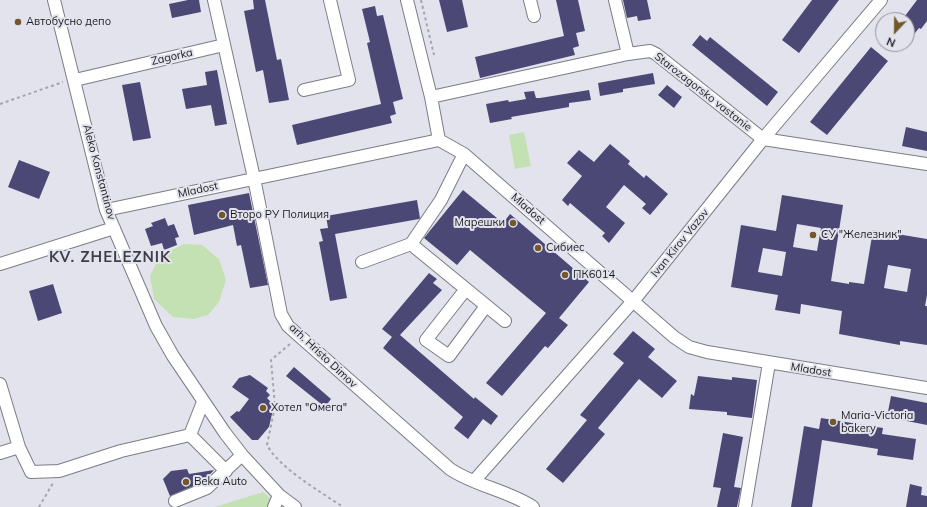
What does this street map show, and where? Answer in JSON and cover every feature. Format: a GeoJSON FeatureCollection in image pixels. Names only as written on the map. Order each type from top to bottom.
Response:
{"type":"FeatureCollection","features":[{"type":"Feature","properties":{"kind":"street","name":"Aleko Konstantinov"},"geometry":{"type":"LineString","coordinates":[[54,0],[106,210],[156,326],[203,402],[242,455],[279,495],[295,507]]}},
{"type":"Feature","properties":{"kind":"street"},"geometry":{"type":"LineString","coordinates":[[214,0],[224,45]]}},
{"type":"Feature","properties":{"kind":"street"},"geometry":{"type":"LineString","coordinates":[[304,90],[349,80],[330,0]]}},
{"type":"Feature","properties":{"kind":"street"},"geometry":{"type":"LineString","coordinates":[[407,0],[431,97],[439,140]]}},
{"type":"Feature","properties":{"kind":"street"},"geometry":{"type":"LineString","coordinates":[[530,0],[534,16]]}},
{"type":"Feature","properties":{"kind":"street"},"geometry":{"type":"LineString","coordinates":[[615,0],[628,54]]}},
{"type":"Feature","properties":{"kind":"street","name":"Ivan Kirov Vazov"},"geometry":{"type":"LineString","coordinates":[[474,481],[634,300],[763,140],[881,0]]}},
{"type":"Feature","properties":{"kind":"street","name":"Zagorka"},"geometry":{"type":"LineString","coordinates":[[75,80],[224,45]]}},
{"type":"Feature","properties":{"kind":"street","name":"arh. Hristo Dimov"},"geometry":{"type":"LineString","coordinates":[[224,45],[254,178],[281,314],[288,326],[450,469],[460,476],[503,492],[533,507]]}},
{"type":"Feature","properties":{"kind":"street","name":"Starozagorsko vastanie"},"geometry":{"type":"LineString","coordinates":[[431,97],[628,54],[650,51],[656,54],[763,140]]}},
{"type":"Feature","properties":{"kind":"street","name":"Mladost"},"geometry":{"type":"LineString","coordinates":[[106,210],[439,140],[464,154],[634,300],[674,337],[689,346],[769,363],[927,388]]}},
{"type":"Feature","properties":{"kind":"street"},"geometry":{"type":"LineString","coordinates":[[763,140],[927,164]]}},
{"type":"Feature","properties":{"kind":"street"},"geometry":{"type":"LineString","coordinates":[[362,262],[411,244],[441,200],[464,154]]}},
{"type":"Feature","properties":{"kind":"street"},"geometry":{"type":"LineString","coordinates":[[0,264],[114,228]]}},
{"type":"Feature","properties":{"kind":"street"},"geometry":{"type":"LineString","coordinates":[[411,244],[505,321]]}},
{"type":"Feature","properties":{"kind":"street"},"geometry":{"type":"LineString","coordinates":[[466,289],[426,340],[449,356],[486,306]]}},
{"type":"Feature","properties":{"kind":"street"},"geometry":{"type":"LineString","coordinates":[[745,507],[769,363]]}},
{"type":"Feature","properties":{"kind":"street"},"geometry":{"type":"LineString","coordinates":[[0,384],[19,447],[31,472],[59,471],[121,451],[190,435]]}},
{"type":"Feature","properties":{"kind":"street"},"geometry":{"type":"LineString","coordinates":[[190,435],[203,402]]}},
{"type":"Feature","properties":{"kind":"street"},"geometry":{"type":"LineString","coordinates":[[190,435],[226,470]]}},
{"type":"Feature","properties":{"kind":"street"},"geometry":{"type":"LineString","coordinates":[[0,453],[19,447]]}},
{"type":"Feature","properties":{"kind":"street"},"geometry":{"type":"LineString","coordinates":[[175,501],[207,488],[242,455]]}},
{"type":"Feature","properties":{"kind":"street"},"geometry":{"type":"LineString","coordinates":[[274,507],[279,495]]}},
{"type":"Feature","properties":{"kind":"path"},"geometry":{"type":"LineString","coordinates":[[421,0],[435,61]]}},
{"type":"Feature","properties":{"kind":"path"},"geometry":{"type":"LineString","coordinates":[[0,104],[75,80]]}},
{"type":"Feature","properties":{"kind":"path"},"geometry":{"type":"LineString","coordinates":[[299,337],[271,360],[275,406],[267,445],[272,455],[310,486],[343,507]]}},
{"type":"Feature","properties":{"kind":"path"},"geometry":{"type":"LineString","coordinates":[[40,507],[59,471]]}},
{"type":"Feature","properties":{"kind":"green space"},"geometry":{"type":"Polygon","coordinates":[[[524,132],[531,166],[515,169],[509,135],[524,132]]]}},
{"type":"Feature","properties":{"kind":"green space"},"geometry":{"type":"Polygon","coordinates":[[[184,244],[202,245],[219,259],[226,280],[219,302],[208,315],[194,319],[173,317],[154,299],[150,276],[160,256],[184,244]]]}},
{"type":"Feature","properties":{"kind":"green space"},"geometry":{"type":"Polygon","coordinates":[[[263,492],[280,507],[215,507],[263,492]]]}},
{"type":"Feature","properties":{"kind":"building"},"geometry":{"type":"Polygon","coordinates":[[[188,0],[199,0],[201,12],[172,18],[169,4],[188,0]]]}},
{"type":"Feature","properties":{"kind":"building"},"geometry":{"type":"Polygon","coordinates":[[[253,0],[265,0],[277,60],[281,59],[289,100],[269,103],[263,70],[256,72],[244,11],[254,9],[253,0]]]}},
{"type":"Feature","properties":{"kind":"building"},"geometry":{"type":"Polygon","coordinates":[[[439,0],[462,0],[468,27],[447,32],[439,0]]]}},
{"type":"Feature","properties":{"kind":"building"},"geometry":{"type":"Polygon","coordinates":[[[556,0],[578,0],[585,31],[576,33],[579,46],[573,48],[575,55],[480,78],[475,57],[564,36],[556,0]]]}},
{"type":"Feature","properties":{"kind":"building"},"geometry":{"type":"Polygon","coordinates":[[[623,0],[647,0],[651,19],[638,21],[637,16],[627,18],[623,0]]]}},
{"type":"Feature","properties":{"kind":"building"},"geometry":{"type":"Polygon","coordinates":[[[812,0],[839,0],[799,53],[782,40],[812,0]]]}},
{"type":"Feature","properties":{"kind":"building"},"geometry":{"type":"Polygon","coordinates":[[[917,0],[927,0],[927,21],[921,29],[919,28],[915,33],[915,12],[908,12],[917,0]]]}},
{"type":"Feature","properties":{"kind":"building"},"geometry":{"type":"Polygon","coordinates":[[[375,6],[377,16],[383,15],[403,99],[393,102],[396,114],[390,116],[392,123],[297,145],[292,125],[381,104],[367,43],[370,42],[362,9],[375,6]]]}},
{"type":"Feature","properties":{"kind":"building"},"geometry":{"type":"Polygon","coordinates":[[[700,35],[707,41],[710,37],[778,92],[767,106],[692,45],[700,35]]]}},
{"type":"Feature","properties":{"kind":"building"},"geometry":{"type":"Polygon","coordinates":[[[871,47],[875,52],[888,61],[827,135],[810,122],[871,47]]]}},
{"type":"Feature","properties":{"kind":"building"},"geometry":{"type":"Polygon","coordinates":[[[217,70],[227,124],[215,126],[211,105],[186,109],[182,89],[207,85],[205,72],[217,70]]]}},
{"type":"Feature","properties":{"kind":"building"},"geometry":{"type":"Polygon","coordinates":[[[653,73],[655,84],[623,89],[623,92],[600,96],[598,83],[653,73]]]}},
{"type":"Feature","properties":{"kind":"building"},"geometry":{"type":"Polygon","coordinates":[[[140,82],[151,138],[133,141],[122,85],[140,82]]]}},
{"type":"Feature","properties":{"kind":"building"},"geometry":{"type":"Polygon","coordinates":[[[667,85],[682,97],[674,108],[658,95],[667,85]]]}},
{"type":"Feature","properties":{"kind":"building"},"geometry":{"type":"Polygon","coordinates":[[[589,90],[591,100],[569,103],[569,107],[511,117],[512,119],[490,123],[486,104],[508,100],[509,102],[526,99],[524,92],[534,91],[536,98],[540,98],[589,90]]]}},
{"type":"Feature","properties":{"kind":"building"},"geometry":{"type":"Polygon","coordinates":[[[906,127],[927,132],[927,151],[902,146],[906,127]]]}},
{"type":"Feature","properties":{"kind":"building"},"geometry":{"type":"Polygon","coordinates":[[[610,144],[630,161],[628,164],[644,178],[646,175],[668,194],[650,215],[642,208],[646,204],[624,185],[606,207],[625,223],[609,243],[602,236],[605,233],[570,203],[568,206],[562,200],[582,176],[567,163],[579,150],[594,162],[610,144]]]}},
{"type":"Feature","properties":{"kind":"building"},"geometry":{"type":"Polygon","coordinates":[[[19,160],[50,172],[39,199],[8,187],[19,160]]]}},
{"type":"Feature","properties":{"kind":"building"},"geometry":{"type":"Polygon","coordinates":[[[463,190],[503,223],[510,214],[589,282],[559,318],[568,325],[548,348],[545,346],[502,396],[486,383],[546,313],[470,250],[457,265],[424,238],[463,190]]]}},
{"type":"Feature","properties":{"kind":"building","name":"Второ РУ Полиция"},"geometry":{"type":"Polygon","coordinates":[[[249,193],[268,285],[250,288],[241,245],[237,246],[233,225],[194,235],[188,205],[249,193]]]}},
{"type":"Feature","properties":{"kind":"building"},"geometry":{"type":"Polygon","coordinates":[[[782,195],[843,205],[831,281],[849,284],[849,282],[864,284],[873,230],[927,239],[927,295],[925,306],[927,306],[927,345],[900,341],[900,345],[839,334],[842,311],[801,304],[800,314],[775,310],[778,295],[731,287],[741,225],[776,231],[782,195]],[[797,224],[793,247],[817,251],[821,228],[797,224]],[[763,248],[758,272],[782,276],[786,252],[763,248]],[[888,265],[884,288],[907,292],[911,269],[888,265]]]}},
{"type":"Feature","properties":{"kind":"building"},"geometry":{"type":"Polygon","coordinates":[[[417,200],[419,219],[335,234],[347,298],[330,301],[319,242],[323,241],[320,229],[328,228],[326,216],[417,200]]]}},
{"type":"Feature","properties":{"kind":"building"},"geometry":{"type":"Polygon","coordinates":[[[165,218],[168,226],[174,224],[179,237],[175,238],[177,245],[164,250],[162,243],[151,246],[145,229],[153,226],[151,223],[165,218]]]}},
{"type":"Feature","properties":{"kind":"building"},"geometry":{"type":"Polygon","coordinates":[[[429,273],[437,279],[433,283],[442,290],[400,335],[474,399],[475,397],[498,416],[491,425],[483,419],[468,439],[454,428],[463,417],[383,348],[392,337],[382,329],[429,273]]]}},
{"type":"Feature","properties":{"kind":"building"},"geometry":{"type":"Polygon","coordinates":[[[53,284],[62,313],[38,321],[29,291],[53,284]]]}},
{"type":"Feature","properties":{"kind":"building"},"geometry":{"type":"Polygon","coordinates":[[[633,331],[655,349],[648,357],[677,381],[662,398],[639,379],[598,428],[605,434],[563,483],[546,469],[587,420],[580,415],[624,363],[613,354],[633,331]]]}},
{"type":"Feature","properties":{"kind":"building"},"geometry":{"type":"Polygon","coordinates":[[[294,367],[331,399],[325,407],[286,376],[294,367]]]}},
{"type":"Feature","properties":{"kind":"building","name":"Хотел \"Омега\""},"geometry":{"type":"Polygon","coordinates":[[[250,375],[268,388],[266,391],[270,395],[267,398],[274,405],[269,427],[258,440],[252,440],[230,417],[237,411],[239,412],[249,399],[232,387],[239,378],[250,375]]]}},
{"type":"Feature","properties":{"kind":"building"},"geometry":{"type":"Polygon","coordinates":[[[698,376],[732,380],[732,377],[757,380],[752,418],[727,415],[727,412],[689,409],[691,394],[694,396],[698,376]]]}},
{"type":"Feature","properties":{"kind":"building"},"geometry":{"type":"Polygon","coordinates":[[[891,396],[927,403],[927,425],[887,417],[891,396]]]}},
{"type":"Feature","properties":{"kind":"building"},"geometry":{"type":"Polygon","coordinates":[[[821,418],[883,428],[882,434],[916,439],[913,460],[877,455],[878,449],[822,440],[812,507],[791,507],[804,426],[819,429],[821,418]]]}},
{"type":"Feature","properties":{"kind":"building"},"geometry":{"type":"Polygon","coordinates":[[[723,433],[743,437],[734,487],[741,488],[737,507],[717,507],[721,488],[713,487],[723,433]]]}},
{"type":"Feature","properties":{"kind":"building","name":"Beka Auto"},"geometry":{"type":"Polygon","coordinates":[[[187,469],[189,474],[214,470],[203,482],[170,496],[163,479],[171,471],[187,469]]]}},
{"type":"Feature","properties":{"kind":"building"},"geometry":{"type":"Polygon","coordinates":[[[910,484],[922,487],[921,495],[927,496],[927,507],[906,507],[910,484]]]}},
{"type":"Feature","properties":{"kind":"place","name":"Автобусно депо"},"geometry":{"type":"Point","coordinates":[18,22]}},
{"type":"Feature","properties":{"kind":"place","name":"Второ РУ Полиция"},"geometry":{"type":"Point","coordinates":[222,215]}},
{"type":"Feature","properties":{"kind":"place","name":"Марешки"},"geometry":{"type":"Point","coordinates":[513,223]}},
{"type":"Feature","properties":{"kind":"place","name":"СУ \"Железник\""},"geometry":{"type":"Point","coordinates":[813,235]}},
{"type":"Feature","properties":{"kind":"place","name":"Сибиес"},"geometry":{"type":"Point","coordinates":[538,248]}},
{"type":"Feature","properties":{"kind":"place","name":"ПК6014"},"geometry":{"type":"Point","coordinates":[565,275]}},
{"type":"Feature","properties":{"kind":"place","name":"Хотел \"Омега\""},"geometry":{"type":"Point","coordinates":[263,408]}},
{"type":"Feature","properties":{"kind":"place","name":"Maria-Victoria bakery"},"geometry":{"type":"Point","coordinates":[833,422]}},
{"type":"Feature","properties":{"kind":"place","name":"Beka Auto"},"geometry":{"type":"Point","coordinates":[186,482]}},
{"type":"Feature","properties":{"kind":"district","name":"KV. ZHELEZNIK"},"geometry":{"type":"Point","coordinates":[110,257]}}]}
